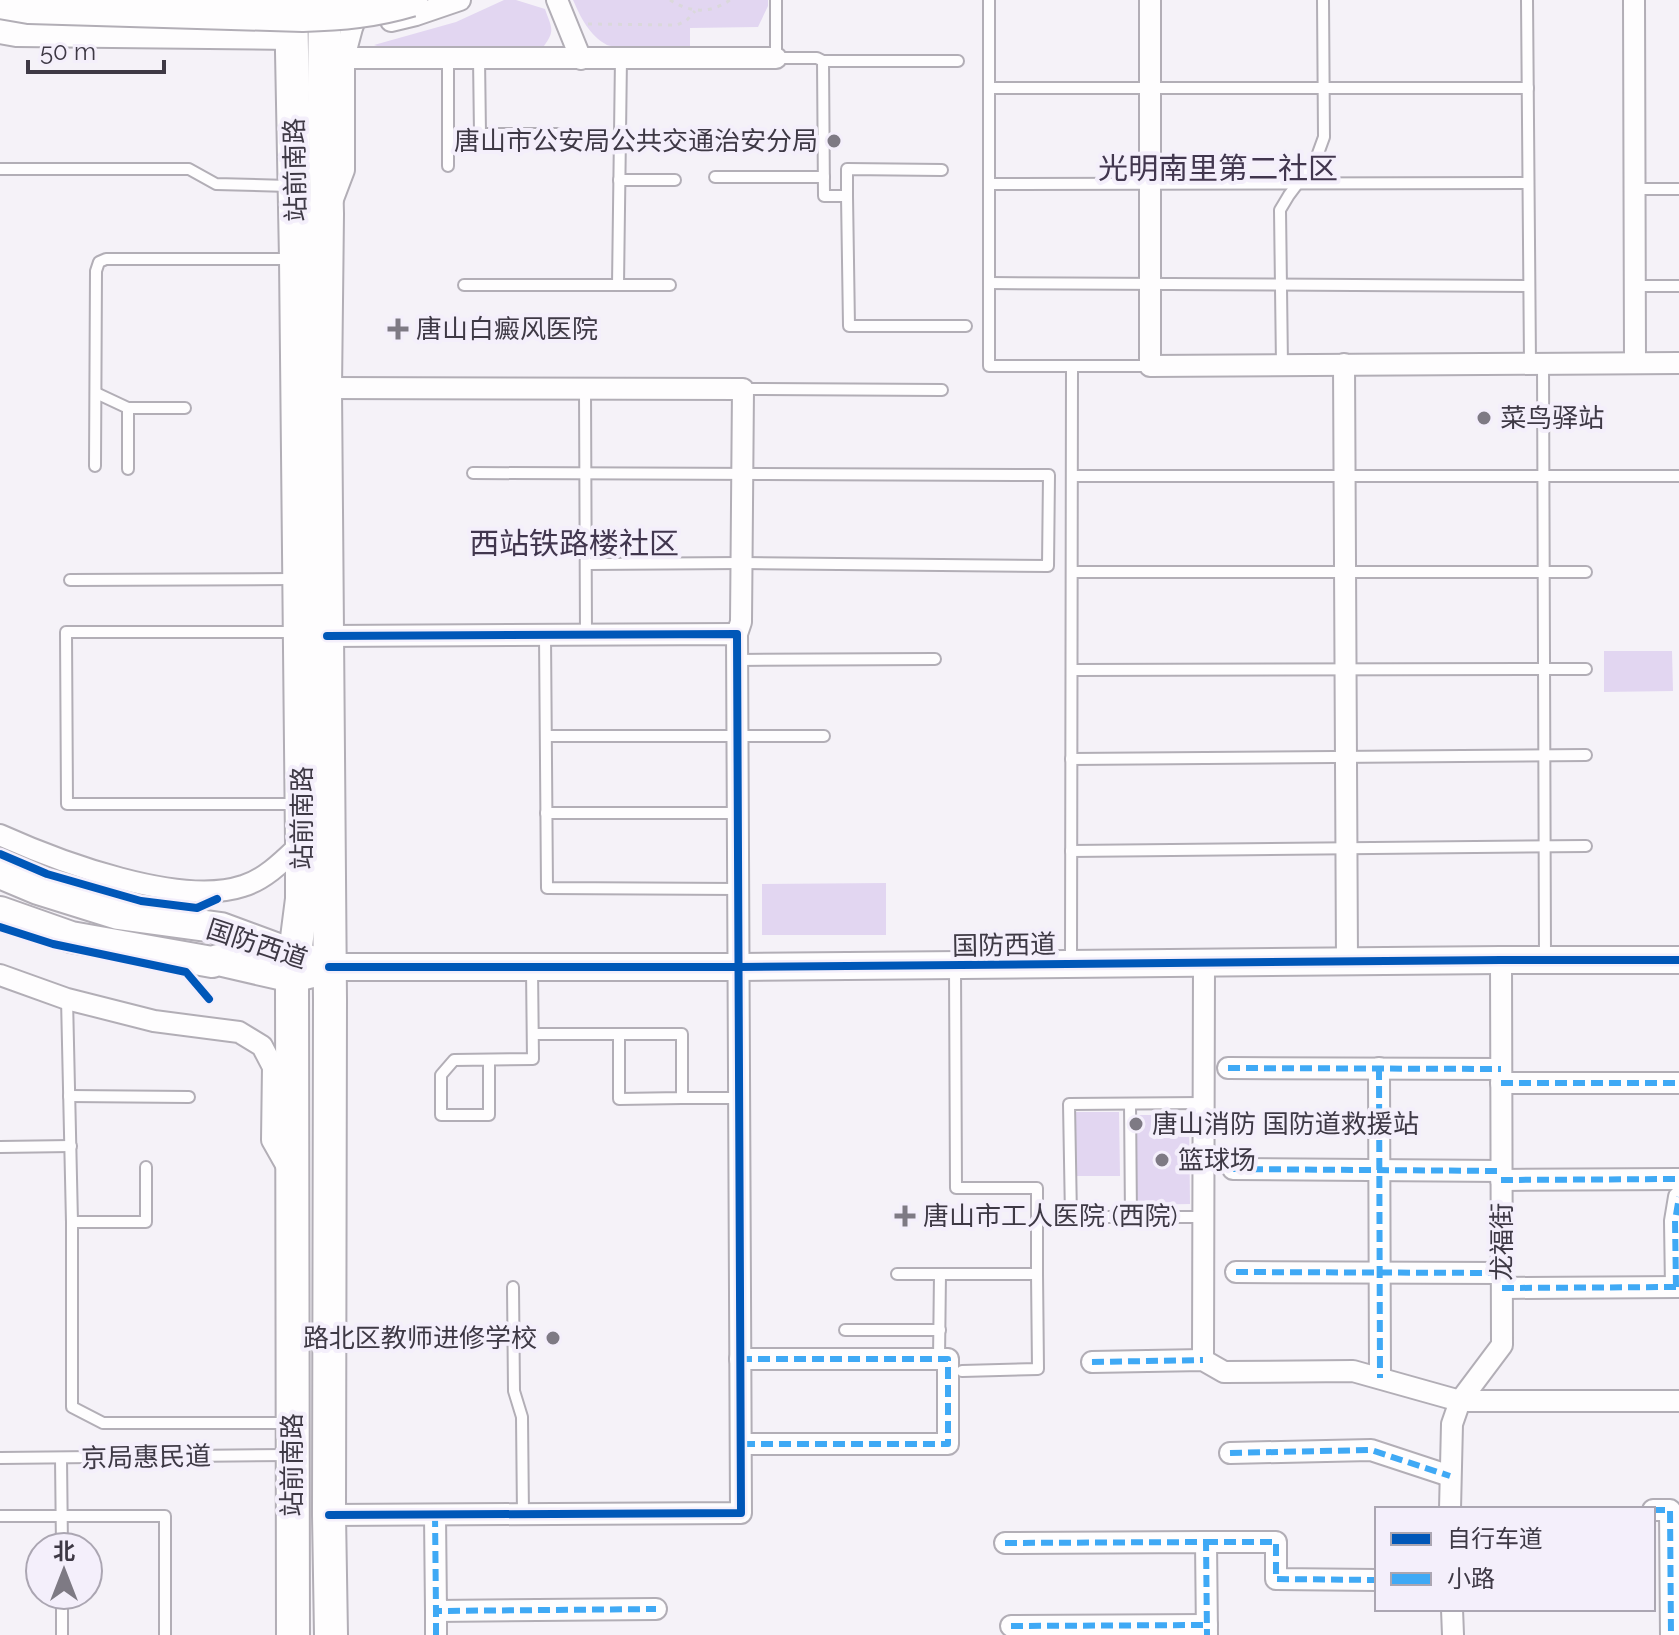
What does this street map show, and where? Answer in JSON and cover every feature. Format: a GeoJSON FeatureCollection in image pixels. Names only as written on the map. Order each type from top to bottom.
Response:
{"type":"FeatureCollection","features":[{"type":"Feature","properties":{"kind":"main road","name":"站前南路"},"geometry":{"type":"LineString","coordinates":[[291,0],[299,579],[314,634],[329,967],[331,1635]]}},
{"type":"Feature","properties":{"kind":"main road"},"geometry":{"type":"LineString","coordinates":[[0,2],[29,7],[303,15],[346,14],[411,0]]}},
{"type":"Feature","properties":{"kind":"main road","name":"站前南路"},"geometry":{"type":"LineString","coordinates":[[293,1635],[294,967],[302,899],[302,804],[314,634],[325,388],[334,17]]}},
{"type":"Feature","properties":{"kind":"main road"},"geometry":{"type":"LineString","coordinates":[[0,27],[17,30],[291,33]]}},
{"type":"Feature","properties":{"kind":"main road","name":"国防西道"},"geometry":{"type":"LineString","coordinates":[[0,873],[38,889],[118,914],[221,928],[294,967]]}},
{"type":"Feature","properties":{"kind":"main road","name":"国防西道"},"geometry":{"type":"LineString","coordinates":[[0,912],[71,937],[212,962],[329,967]]}},
{"type":"Feature","properties":{"kind":"street"},"geometry":{"type":"LineString","coordinates":[[303,0],[334,17],[416,15],[460,0]]}},
{"type":"Feature","properties":{"kind":"street"},"geometry":{"type":"LineString","coordinates":[[334,17],[362,0]]}},
{"type":"Feature","properties":{"kind":"street"},"geometry":{"type":"LineString","coordinates":[[557,0],[581,59]]}},
{"type":"Feature","properties":{"kind":"street"},"geometry":{"type":"LineString","coordinates":[[1150,0],[1150,366],[1679,363]]}},
{"type":"Feature","properties":{"kind":"street"},"geometry":{"type":"LineString","coordinates":[[1634,0],[1635,363]]}},
{"type":"Feature","properties":{"kind":"street"},"geometry":{"type":"LineString","coordinates":[[327,214],[344,170],[344,58],[334,17]]}},
{"type":"Feature","properties":{"kind":"street"},"geometry":{"type":"LineString","coordinates":[[344,58],[776,58]]}},
{"type":"Feature","properties":{"kind":"street"},"geometry":{"type":"LineString","coordinates":[[1344,364],[1347,962]]}},
{"type":"Feature","properties":{"kind":"street"},"geometry":{"type":"LineString","coordinates":[[325,388],[743,389],[741,622],[737,634],[741,1513],[329,1515]]}},
{"type":"Feature","properties":{"kind":"street"},"geometry":{"type":"LineString","coordinates":[[314,634],[737,634]]}},
{"type":"Feature","properties":{"kind":"street"},"geometry":{"type":"LineString","coordinates":[[0,835],[98,872],[161,887],[218,892],[256,880],[275,868],[302,843]]}},
{"type":"Feature","properties":{"kind":"street","name":"龙福街"},"geometry":{"type":"LineString","coordinates":[[1450,1507],[1452,1424],[1460,1401],[1502,1345],[1501,960]]}},
{"type":"Feature","properties":{"kind":"street","name":"国防西道"},"geometry":{"type":"LineString","coordinates":[[329,967],[1679,960]]}},
{"type":"Feature","properties":{"kind":"street"},"geometry":{"type":"LineString","coordinates":[[1203,1360],[1204,963]]}},
{"type":"Feature","properties":{"kind":"street"},"geometry":{"type":"LineString","coordinates":[[0,975],[67,999],[154,1021],[239,1032],[262,1046],[273,1067],[272,1140],[292,1176]]}},
{"type":"Feature","properties":{"kind":"street"},"geometry":{"type":"LineString","coordinates":[[1228,1068],[1379,1068],[1679,1083]]}},
{"type":"Feature","properties":{"kind":"street"},"geometry":{"type":"LineString","coordinates":[[1379,1068],[1380,1378]]}},
{"type":"Feature","properties":{"kind":"street"},"geometry":{"type":"LineString","coordinates":[[1233,1169],[1379,1169],[1679,1179]]}},
{"type":"Feature","properties":{"kind":"street"},"geometry":{"type":"LineString","coordinates":[[1236,1272],[1379,1273],[1677,1287],[1675,1221],[1679,1197]]}},
{"type":"Feature","properties":{"kind":"street"},"geometry":{"type":"LineString","coordinates":[[740,1359],[948,1359],[948,1444],[741,1444]]}},
{"type":"Feature","properties":{"kind":"street"},"geometry":{"type":"LineString","coordinates":[[1092,1362],[1203,1360],[1224,1372],[1353,1371],[1460,1401],[1679,1401]]}},
{"type":"Feature","properties":{"kind":"street"},"geometry":{"type":"LineString","coordinates":[[1230,1453],[1371,1450],[1450,1476]]}},
{"type":"Feature","properties":{"kind":"street"},"geometry":{"type":"LineString","coordinates":[[1655,1510],[1670,1510],[1662,1606],[1671,1635]]}},
{"type":"Feature","properties":{"kind":"street"},"geometry":{"type":"LineString","coordinates":[[435,1515],[436,1635]]}},
{"type":"Feature","properties":{"kind":"street"},"geometry":{"type":"LineString","coordinates":[[1011,1626],[1207,1630],[1206,1542]]}},
{"type":"Feature","properties":{"kind":"street"},"geometry":{"type":"LineString","coordinates":[[1005,1543],[1276,1542],[1276,1579],[1375,1580]]}},
{"type":"Feature","properties":{"kind":"street"},"geometry":{"type":"LineString","coordinates":[[436,1611],[656,1609]]}},
{"type":"Feature","properties":{"kind":"street"},"geometry":{"type":"LineString","coordinates":[[1452,1611],[1453,1635]]}},
{"type":"Feature","properties":{"kind":"lane"},"geometry":{"type":"LineString","coordinates":[[776,0],[776,58],[958,61]]}},
{"type":"Feature","properties":{"kind":"lane"},"geometry":{"type":"LineString","coordinates":[[989,0],[989,366],[1150,366]]}},
{"type":"Feature","properties":{"kind":"lane"},"geometry":{"type":"LineString","coordinates":[[1282,365],[1280,210],[1316,159],[1324,137],[1323,0]]}},
{"type":"Feature","properties":{"kind":"lane"},"geometry":{"type":"LineString","coordinates":[[1527,0],[1529,286],[1544,476],[1545,960]]}},
{"type":"Feature","properties":{"kind":"lane"},"geometry":{"type":"LineString","coordinates":[[448,58],[448,166]]}},
{"type":"Feature","properties":{"kind":"lane"},"geometry":{"type":"LineString","coordinates":[[479,58],[480,134],[557,134]]}},
{"type":"Feature","properties":{"kind":"lane"},"geometry":{"type":"LineString","coordinates":[[618,285],[621,58]]}},
{"type":"Feature","properties":{"kind":"lane"},"geometry":{"type":"LineString","coordinates":[[823,61],[824,196],[847,196]]}},
{"type":"Feature","properties":{"kind":"lane"},"geometry":{"type":"LineString","coordinates":[[989,88],[1528,88]]}},
{"type":"Feature","properties":{"kind":"lane"},"geometry":{"type":"LineString","coordinates":[[0,169],[189,169],[216,184],[295,186]]}},
{"type":"Feature","properties":{"kind":"lane"},"geometry":{"type":"LineString","coordinates":[[942,170],[847,169],[849,326],[966,326]]}},
{"type":"Feature","properties":{"kind":"lane"},"geometry":{"type":"LineString","coordinates":[[715,177],[824,177]]}},
{"type":"Feature","properties":{"kind":"lane"},"geometry":{"type":"LineString","coordinates":[[619,180],[675,180]]}},
{"type":"Feature","properties":{"kind":"lane"},"geometry":{"type":"LineString","coordinates":[[989,184],[1528,183]]}},
{"type":"Feature","properties":{"kind":"lane"},"geometry":{"type":"LineString","coordinates":[[1634,189],[1679,189]]}},
{"type":"Feature","properties":{"kind":"lane"},"geometry":{"type":"LineString","coordinates":[[95,466],[96,271],[99,262],[106,259],[296,259]]}},
{"type":"Feature","properties":{"kind":"lane"},"geometry":{"type":"LineString","coordinates":[[989,283],[1529,286]]}},
{"type":"Feature","properties":{"kind":"lane"},"geometry":{"type":"LineString","coordinates":[[464,285],[670,285]]}},
{"type":"Feature","properties":{"kind":"lane"},"geometry":{"type":"LineString","coordinates":[[1635,286],[1679,286]]}},
{"type":"Feature","properties":{"kind":"lane"},"geometry":{"type":"LineString","coordinates":[[1071,964],[1072,366]]}},
{"type":"Feature","properties":{"kind":"lane"},"geometry":{"type":"LineString","coordinates":[[585,389],[586,635]]}},
{"type":"Feature","properties":{"kind":"lane"},"geometry":{"type":"LineString","coordinates":[[743,389],[942,390]]}},
{"type":"Feature","properties":{"kind":"lane"},"geometry":{"type":"LineString","coordinates":[[96,393],[128,408],[185,408]]}},
{"type":"Feature","properties":{"kind":"lane"},"geometry":{"type":"LineString","coordinates":[[128,408],[128,469]]}},
{"type":"Feature","properties":{"kind":"lane"},"geometry":{"type":"LineString","coordinates":[[473,473],[1049,475],[1048,566],[587,564]]}},
{"type":"Feature","properties":{"kind":"lane"},"geometry":{"type":"LineString","coordinates":[[1072,476],[1679,476]]}},
{"type":"Feature","properties":{"kind":"lane"},"geometry":{"type":"LineString","coordinates":[[1072,572],[1586,572]]}},
{"type":"Feature","properties":{"kind":"lane"},"geometry":{"type":"LineString","coordinates":[[70,580],[299,579]]}},
{"type":"Feature","properties":{"kind":"lane"},"geometry":{"type":"LineString","coordinates":[[302,804],[67,804],[66,632],[314,634]]}},
{"type":"Feature","properties":{"kind":"lane"},"geometry":{"type":"LineString","coordinates":[[545,636],[547,888],[738,889]]}},
{"type":"Feature","properties":{"kind":"lane"},"geometry":{"type":"LineString","coordinates":[[737,660],[935,659]]}},
{"type":"Feature","properties":{"kind":"lane"},"geometry":{"type":"LineString","coordinates":[[1072,670],[1586,669]]}},
{"type":"Feature","properties":{"kind":"lane"},"geometry":{"type":"LineString","coordinates":[[546,736],[824,736]]}},
{"type":"Feature","properties":{"kind":"lane"},"geometry":{"type":"LineString","coordinates":[[1071,759],[1586,755]]}},
{"type":"Feature","properties":{"kind":"lane"},"geometry":{"type":"LineString","coordinates":[[546,813],[738,813]]}},
{"type":"Feature","properties":{"kind":"lane"},"geometry":{"type":"LineString","coordinates":[[1071,851],[1586,846]]}},
{"type":"Feature","properties":{"kind":"lane"},"geometry":{"type":"LineString","coordinates":[[955,966],[956,1188],[1037,1188],[1038,1369],[962,1371]]}},
{"type":"Feature","properties":{"kind":"lane"},"geometry":{"type":"LineString","coordinates":[[489,1060],[489,1115],[441,1115],[441,1075],[454,1060],[533,1059],[532,967]]}},
{"type":"Feature","properties":{"kind":"lane"},"geometry":{"type":"LineString","coordinates":[[67,999],[72,1407],[103,1423],[292,1423]]}},
{"type":"Feature","properties":{"kind":"lane"},"geometry":{"type":"LineString","coordinates":[[533,1034],[682,1034],[682,1098]]}},
{"type":"Feature","properties":{"kind":"lane"},"geometry":{"type":"LineString","coordinates":[[619,1034],[619,1099],[739,1098]]}},
{"type":"Feature","properties":{"kind":"lane"},"geometry":{"type":"LineString","coordinates":[[69,1096],[189,1097]]}},
{"type":"Feature","properties":{"kind":"lane"},"geometry":{"type":"LineString","coordinates":[[1203,1103],[1069,1104],[1071,1217],[1203,1217]]}},
{"type":"Feature","properties":{"kind":"lane"},"geometry":{"type":"LineString","coordinates":[[1130,1104],[1131,1217]]}},
{"type":"Feature","properties":{"kind":"lane"},"geometry":{"type":"LineString","coordinates":[[0,1147],[71,1146]]}},
{"type":"Feature","properties":{"kind":"lane"},"geometry":{"type":"LineString","coordinates":[[72,1222],[146,1222],[146,1167]]}},
{"type":"Feature","properties":{"kind":"lane"},"geometry":{"type":"LineString","coordinates":[[897,1274],[1037,1274]]}},
{"type":"Feature","properties":{"kind":"lane"},"geometry":{"type":"LineString","coordinates":[[939,1358],[940,1274]]}},
{"type":"Feature","properties":{"kind":"lane"},"geometry":{"type":"LineString","coordinates":[[513,1287],[514,1391],[522,1417],[523,1515]]}},
{"type":"Feature","properties":{"kind":"lane"},"geometry":{"type":"LineString","coordinates":[[845,1330],[940,1330]]}},
{"type":"Feature","properties":{"kind":"lane","name":"京局惠民道"},"geometry":{"type":"LineString","coordinates":[[0,1458],[292,1455]]}},
{"type":"Feature","properties":{"kind":"lane"},"geometry":{"type":"LineString","coordinates":[[61,1458],[62,1531]]}},
{"type":"Feature","properties":{"kind":"lane"},"geometry":{"type":"LineString","coordinates":[[0,1516],[165,1516],[165,1635]]}},
{"type":"Feature","properties":{"kind":"lane"},"geometry":{"type":"LineString","coordinates":[[62,1611],[62,1635]]}},
{"type":"Feature","properties":{"kind":"path"},"geometry":{"type":"LineString","coordinates":[[670,0],[695,11],[714,10],[730,0]]}},
{"type":"Feature","properties":{"kind":"path"},"geometry":{"type":"LineString","coordinates":[[586,24],[677,25],[695,11]]}},
{"type":"Feature","properties":{"kind":"shaded area"},"geometry":{"type":"Polygon","coordinates":[[[504,0],[516,0],[545,9],[551,32],[544,46],[374,45],[456,22],[504,0]]]}},
{"type":"Feature","properties":{"kind":"shaded area"},"geometry":{"type":"Polygon","coordinates":[[[573,0],[768,0],[768,6],[758,27],[690,28],[690,46],[622,47],[607,45],[595,36],[573,0]]]}},
{"type":"Feature","properties":{"kind":"shaded area"},"geometry":{"type":"Polygon","coordinates":[[[1604,651],[1672,651],[1673,691],[1604,692],[1604,651]]]}},
{"type":"Feature","properties":{"kind":"shaded area"},"geometry":{"type":"Polygon","coordinates":[[[886,883],[886,935],[762,935],[762,884],[886,883]]]}},
{"type":"Feature","properties":{"kind":"shaded area"},"geometry":{"type":"Polygon","coordinates":[[[1073,1112],[1119,1112],[1120,1176],[1073,1176],[1073,1112]]]}},
{"type":"Feature","properties":{"kind":"shaded area","name":"篮球场"},"geometry":{"type":"Polygon","coordinates":[[[1134,1115],[1189,1115],[1190,1204],[1135,1205],[1134,1115]]]}},
{"type":"Feature","properties":{"kind":"marked path"},"geometry":{"type":"LineString","coordinates":[[1228,1068],[1501,1069]]}},
{"type":"Feature","properties":{"kind":"marked path"},"geometry":{"type":"LineString","coordinates":[[1379,1068],[1380,1378]]}},
{"type":"Feature","properties":{"kind":"marked path"},"geometry":{"type":"LineString","coordinates":[[1501,1083],[1679,1083]]}},
{"type":"Feature","properties":{"kind":"marked path"},"geometry":{"type":"LineString","coordinates":[[1233,1169],[1501,1171]]}},
{"type":"Feature","properties":{"kind":"marked path"},"geometry":{"type":"LineString","coordinates":[[1501,1180],[1679,1179]]}},
{"type":"Feature","properties":{"kind":"marked path"},"geometry":{"type":"LineString","coordinates":[[1676,1287],[1675,1221],[1679,1197]]}},
{"type":"Feature","properties":{"kind":"marked path"},"geometry":{"type":"LineString","coordinates":[[1236,1272],[1502,1273]]}},
{"type":"Feature","properties":{"kind":"marked path"},"geometry":{"type":"LineString","coordinates":[[1502,1288],[1679,1287]]}},
{"type":"Feature","properties":{"kind":"marked path"},"geometry":{"type":"LineString","coordinates":[[740,1359],[948,1359],[948,1444],[741,1444]]}},
{"type":"Feature","properties":{"kind":"marked path"},"geometry":{"type":"LineString","coordinates":[[1092,1362],[1203,1360]]}},
{"type":"Feature","properties":{"kind":"marked path"},"geometry":{"type":"LineString","coordinates":[[1230,1453],[1371,1450],[1450,1476]]}},
{"type":"Feature","properties":{"kind":"marked path"},"geometry":{"type":"LineString","coordinates":[[1655,1510],[1670,1510],[1671,1635]]}},
{"type":"Feature","properties":{"kind":"marked path"},"geometry":{"type":"LineString","coordinates":[[435,1515],[436,1611],[656,1609]]}},
{"type":"Feature","properties":{"kind":"marked path"},"geometry":{"type":"LineString","coordinates":[[1206,1542],[1276,1542],[1276,1579],[1375,1580]]}},
{"type":"Feature","properties":{"kind":"marked path"},"geometry":{"type":"LineString","coordinates":[[1005,1543],[1206,1542],[1207,1635]]}},
{"type":"Feature","properties":{"kind":"marked path"},"geometry":{"type":"LineString","coordinates":[[436,1611],[436,1635]]}},
{"type":"Feature","properties":{"kind":"marked path"},"geometry":{"type":"LineString","coordinates":[[1011,1626],[1207,1625]]}},
{"type":"Feature","properties":{"kind":"cycle path"},"geometry":{"type":"LineString","coordinates":[[327,636],[737,634],[741,1513],[329,1515]]}},
{"type":"Feature","properties":{"kind":"cycle path"},"geometry":{"type":"LineString","coordinates":[[0,854],[47,874],[141,901],[197,908],[217,899]]}},
{"type":"Feature","properties":{"kind":"cycle path"},"geometry":{"type":"LineString","coordinates":[[0,927],[53,944],[186,972],[209,999]]}},
{"type":"Feature","properties":{"kind":"cycle path"},"geometry":{"type":"LineString","coordinates":[[329,967],[1679,960]]}},
{"type":"Feature","properties":{"kind":"place","name":"唐山市公安局公共交通治安分局"},"geometry":{"type":"Point","coordinates":[834,141]}},
{"type":"Feature","properties":{"kind":"place","name":"唐山白癜风医院"},"geometry":{"type":"Point","coordinates":[398,329]}},
{"type":"Feature","properties":{"kind":"place","name":"菜鸟驿站"},"geometry":{"type":"Point","coordinates":[1484,418]}},
{"type":"Feature","properties":{"kind":"place","name":"唐山消防 国防道救援站"},"geometry":{"type":"Point","coordinates":[1136,1124]}},
{"type":"Feature","properties":{"kind":"place","name":"篮球场"},"geometry":{"type":"Point","coordinates":[1162,1160]}},
{"type":"Feature","properties":{"kind":"place","name":"唐山市工人医院 (西院)"},"geometry":{"type":"Point","coordinates":[905,1216]}},
{"type":"Feature","properties":{"kind":"place","name":"路北区教师进修学校"},"geometry":{"type":"Point","coordinates":[553,1338]}},
{"type":"Feature","properties":{"kind":"district","name":"光明南里第二社区"},"geometry":{"type":"Point","coordinates":[1218,168]}},
{"type":"Feature","properties":{"kind":"district","name":"西站铁路楼社区"},"geometry":{"type":"Point","coordinates":[574,543]}}]}
